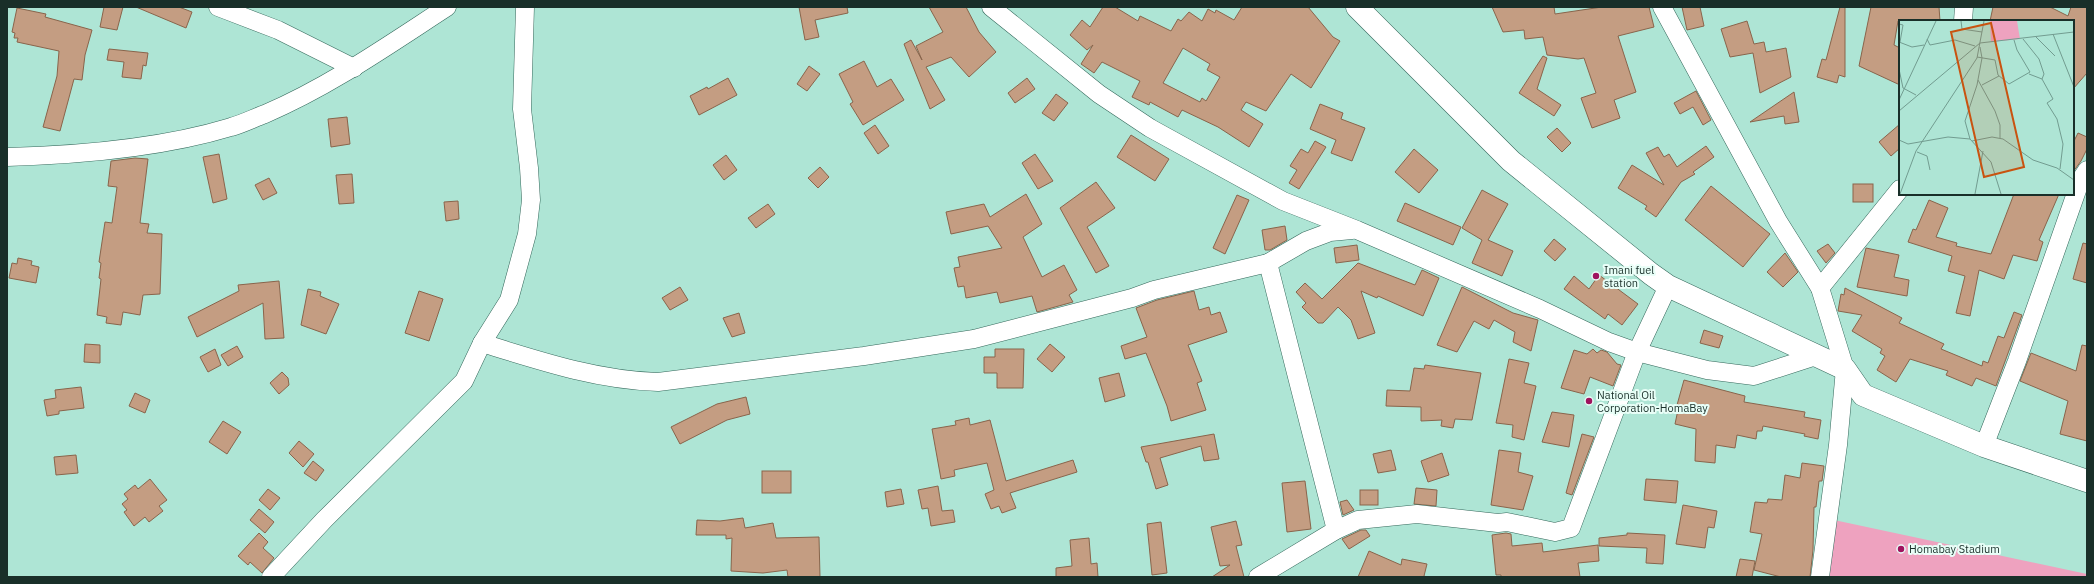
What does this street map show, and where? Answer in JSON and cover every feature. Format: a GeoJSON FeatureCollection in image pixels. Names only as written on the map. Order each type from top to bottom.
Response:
{"type":"FeatureCollection","features":[{"type":"Feature","properties":{"kind":"highway"},"geometry":{"type":"LineString","coordinates":[[1357,7],[1511,161],[1668,286],[1845,369],[1863,395],[1984,446],[2087,481]]}},
{"type":"Feature","properties":{"kind":"street"},"geometry":{"type":"LineString","coordinates":[[218,7],[278,30],[354,68]]}},
{"type":"Feature","properties":{"kind":"street"},"geometry":{"type":"LineString","coordinates":[[7,157],[63,154],[167,142],[232,127],[300,99],[354,68],[446,7]]}},
{"type":"Feature","properties":{"kind":"street"},"geometry":{"type":"LineString","coordinates":[[271,577],[324,520],[464,381],[482,343],[510,300],[527,234],[531,200],[522,109],[525,7]]}},
{"type":"Feature","properties":{"kind":"street"},"geometry":{"type":"LineString","coordinates":[[991,7],[1099,94],[1150,128],[1283,201],[1357,230],[1540,309],[1609,342],[1637,352],[1707,370],[1754,376],[1816,356]]}},
{"type":"Feature","properties":{"kind":"street"},"geometry":{"type":"LineString","coordinates":[[1662,7],[1778,221],[1820,288],[1845,369],[1838,445],[1820,577]]}},
{"type":"Feature","properties":{"kind":"street"},"geometry":{"type":"LineString","coordinates":[[1963,20],[1964,7]]}},
{"type":"Feature","properties":{"kind":"street"},"geometry":{"type":"LineString","coordinates":[[1984,446],[2017,361],[2081,178],[2087,170]]}},
{"type":"Feature","properties":{"kind":"street"},"geometry":{"type":"LineString","coordinates":[[1820,288],[1899,191]]}},
{"type":"Feature","properties":{"kind":"street"},"geometry":{"type":"LineString","coordinates":[[482,343],[559,367],[630,381],[658,382],[864,356],[974,339],[1132,298],[1154,290],[1268,263],[1306,241],[1330,232],[1357,230]]}},
{"type":"Feature","properties":{"kind":"street"},"geometry":{"type":"LineString","coordinates":[[1268,263],[1336,530]]}},
{"type":"Feature","properties":{"kind":"street"},"geometry":{"type":"LineString","coordinates":[[1258,577],[1336,530],[1358,520],[1417,514],[1498,523],[1507,522],[1555,532],[1571,528],[1637,352],[1668,286]]}},
{"type":"Feature","properties":{"kind":"shaded area","name":"Homabay Stadium"},"geometry":{"type":"Polygon","coordinates":[[[1834,520],[2087,574],[2087,577],[1827,577],[1834,520]]]}},
{"type":"Feature","properties":{"kind":"building"},"geometry":{"type":"Polygon","coordinates":[[[104,7],[123,7],[117,30],[100,27],[104,7]]]}},
{"type":"Feature","properties":{"kind":"building"},"geometry":{"type":"Polygon","coordinates":[[[136,7],[179,7],[192,12],[186,28],[136,7]]]}},
{"type":"Feature","properties":{"kind":"building"},"geometry":{"type":"Polygon","coordinates":[[[799,7],[847,7],[848,13],[815,20],[819,37],[805,40],[799,7]]]}},
{"type":"Feature","properties":{"kind":"building"},"geometry":{"type":"Polygon","coordinates":[[[929,7],[966,7],[979,32],[996,52],[969,77],[951,57],[926,67],[945,100],[930,109],[904,44],[911,40],[922,60],[916,46],[943,32],[929,7]]]}},
{"type":"Feature","properties":{"kind":"building"},"geometry":{"type":"Polygon","coordinates":[[[1103,7],[1115,7],[1138,21],[1140,16],[1171,31],[1178,19],[1181,21],[1189,12],[1202,21],[1208,9],[1215,13],[1216,10],[1234,20],[1242,7],[1308,7],[1333,37],[1340,41],[1311,88],[1291,74],[1266,111],[1246,102],[1241,110],[1263,124],[1249,147],[1218,127],[1182,110],[1178,117],[1150,102],[1149,105],[1132,97],[1140,81],[1102,62],[1094,73],[1081,64],[1093,45],[1087,50],[1070,35],[1082,20],[1090,27],[1103,7]],[[1183,48],[1163,83],[1200,102],[1202,98],[1206,101],[1220,77],[1207,70],[1210,64],[1183,48]]]}},
{"type":"Feature","properties":{"kind":"building"},"geometry":{"type":"Polygon","coordinates":[[[1492,7],[1554,7],[1555,14],[1602,7],[1649,7],[1654,27],[1618,36],[1636,92],[1614,100],[1620,118],[1592,128],[1581,98],[1596,93],[1584,58],[1578,59],[1547,55],[1543,37],[1525,39],[1524,30],[1503,32],[1492,7]]]}},
{"type":"Feature","properties":{"kind":"building"},"geometry":{"type":"Polygon","coordinates":[[[1682,7],[1700,7],[1704,26],[1687,30],[1682,7]]]}},
{"type":"Feature","properties":{"kind":"building"},"geometry":{"type":"Polygon","coordinates":[[[1840,7],[1845,7],[1845,77],[1839,75],[1837,83],[1817,77],[1822,59],[1826,60],[1840,7]]]}},
{"type":"Feature","properties":{"kind":"building"},"geometry":{"type":"Polygon","coordinates":[[[1871,7],[1939,7],[1940,20],[1898,21],[1894,45],[1899,48],[1899,85],[1859,66],[1871,7]]]}},
{"type":"Feature","properties":{"kind":"building"},"geometry":{"type":"Polygon","coordinates":[[[1993,7],[2050,7],[2068,16],[2071,7],[2087,7],[2087,73],[2074,88],[2074,20],[1990,20],[1993,7]]]}},
{"type":"Feature","properties":{"kind":"building"},"geometry":{"type":"Polygon","coordinates":[[[17,8],[46,14],[45,17],[92,30],[85,55],[82,80],[74,79],[60,131],[43,127],[57,76],[59,51],[17,42],[18,38],[14,38],[15,33],[12,32],[17,8]]]}},
{"type":"Feature","properties":{"kind":"building"},"geometry":{"type":"Polygon","coordinates":[[[1747,21],[1754,44],[1764,42],[1766,52],[1786,48],[1791,77],[1760,93],[1753,53],[1730,57],[1721,29],[1747,21]]]}},
{"type":"Feature","properties":{"kind":"building"},"geometry":{"type":"Polygon","coordinates":[[[109,49],[148,53],[146,66],[143,65],[141,79],[122,77],[124,62],[107,60],[109,49]]]}},
{"type":"Feature","properties":{"kind":"building"},"geometry":{"type":"Polygon","coordinates":[[[1543,56],[1547,58],[1537,89],[1561,105],[1554,116],[1519,93],[1543,56]]]}},
{"type":"Feature","properties":{"kind":"building"},"geometry":{"type":"Polygon","coordinates":[[[864,61],[877,87],[891,79],[904,100],[863,125],[850,104],[853,102],[839,74],[864,61]]]}},
{"type":"Feature","properties":{"kind":"building"},"geometry":{"type":"Polygon","coordinates":[[[809,66],[820,74],[807,91],[797,84],[809,66]]]}},
{"type":"Feature","properties":{"kind":"building"},"geometry":{"type":"Polygon","coordinates":[[[728,78],[737,95],[699,115],[690,96],[707,87],[708,89],[728,78]]]}},
{"type":"Feature","properties":{"kind":"building"},"geometry":{"type":"Polygon","coordinates":[[[1027,78],[1035,89],[1015,103],[1008,93],[1027,78]]]}},
{"type":"Feature","properties":{"kind":"building"},"geometry":{"type":"Polygon","coordinates":[[[1696,91],[1711,120],[1703,125],[1693,107],[1680,114],[1674,103],[1696,91]]]}},
{"type":"Feature","properties":{"kind":"building"},"geometry":{"type":"Polygon","coordinates":[[[1794,92],[1799,122],[1785,124],[1784,116],[1750,122],[1794,92]]]}},
{"type":"Feature","properties":{"kind":"building"},"geometry":{"type":"Polygon","coordinates":[[[1056,94],[1068,103],[1054,121],[1042,113],[1056,94]]]}},
{"type":"Feature","properties":{"kind":"building"},"geometry":{"type":"Polygon","coordinates":[[[1320,104],[1343,113],[1341,119],[1365,128],[1352,161],[1331,153],[1336,140],[1310,129],[1320,104]]]}},
{"type":"Feature","properties":{"kind":"building"},"geometry":{"type":"Polygon","coordinates":[[[347,117],[350,144],[331,147],[328,119],[347,117]]]}},
{"type":"Feature","properties":{"kind":"building"},"geometry":{"type":"Polygon","coordinates":[[[875,125],[889,146],[878,154],[864,133],[875,125]]]}},
{"type":"Feature","properties":{"kind":"building"},"geometry":{"type":"Polygon","coordinates":[[[1899,125],[1899,149],[1891,156],[1879,142],[1899,125]]]}},
{"type":"Feature","properties":{"kind":"building"},"geometry":{"type":"Polygon","coordinates":[[[1557,128],[1571,143],[1562,152],[1547,137],[1557,128]]]}},
{"type":"Feature","properties":{"kind":"building"},"geometry":{"type":"Polygon","coordinates":[[[2078,133],[2087,137],[2087,149],[2074,171],[2074,141],[2078,133]]]}},
{"type":"Feature","properties":{"kind":"building"},"geometry":{"type":"Polygon","coordinates":[[[1131,135],[1169,159],[1155,181],[1117,157],[1131,135]]]}},
{"type":"Feature","properties":{"kind":"building"},"geometry":{"type":"Polygon","coordinates":[[[1315,141],[1326,147],[1299,189],[1289,183],[1297,170],[1290,166],[1301,149],[1308,153],[1315,141]]]}},
{"type":"Feature","properties":{"kind":"building"},"geometry":{"type":"Polygon","coordinates":[[[1706,146],[1714,157],[1693,172],[1695,174],[1681,182],[1656,217],[1645,209],[1647,206],[1618,188],[1632,165],[1664,185],[1646,153],[1658,147],[1664,157],[1669,154],[1677,167],[1706,146]]]}},
{"type":"Feature","properties":{"kind":"building"},"geometry":{"type":"Polygon","coordinates":[[[1414,149],[1438,170],[1419,193],[1395,172],[1414,149]]]}},
{"type":"Feature","properties":{"kind":"building"},"geometry":{"type":"Polygon","coordinates":[[[219,154],[227,199],[213,203],[203,157],[219,154]]]}},
{"type":"Feature","properties":{"kind":"building"},"geometry":{"type":"Polygon","coordinates":[[[1035,154],[1053,181],[1038,189],[1022,163],[1035,154]]]}},
{"type":"Feature","properties":{"kind":"building"},"geometry":{"type":"Polygon","coordinates":[[[726,155],[737,170],[724,180],[713,165],[726,155]]]}},
{"type":"Feature","properties":{"kind":"building"},"geometry":{"type":"Polygon","coordinates":[[[135,158],[148,159],[140,223],[149,224],[147,233],[162,234],[160,294],[143,295],[140,315],[123,312],[121,325],[106,323],[107,317],[97,315],[101,279],[99,278],[101,263],[99,262],[105,222],[112,223],[117,187],[108,186],[111,161],[135,158]]]}},
{"type":"Feature","properties":{"kind":"building"},"geometry":{"type":"Polygon","coordinates":[[[820,167],[829,177],[818,188],[808,178],[820,167]]]}},
{"type":"Feature","properties":{"kind":"building"},"geometry":{"type":"Polygon","coordinates":[[[352,174],[354,203],[339,204],[336,175],[352,174]]]}},
{"type":"Feature","properties":{"kind":"building"},"geometry":{"type":"Polygon","coordinates":[[[269,178],[277,193],[263,200],[255,185],[269,178]]]}},
{"type":"Feature","properties":{"kind":"building"},"geometry":{"type":"Polygon","coordinates":[[[1096,182],[1115,208],[1087,227],[1109,266],[1096,273],[1060,208],[1096,182]]]}},
{"type":"Feature","properties":{"kind":"building"},"geometry":{"type":"Polygon","coordinates":[[[1853,184],[1873,184],[1873,202],[1853,202],[1853,184]]]}},
{"type":"Feature","properties":{"kind":"building"},"geometry":{"type":"Polygon","coordinates":[[[1711,186],[1770,234],[1743,267],[1685,220],[1711,186]]]}},
{"type":"Feature","properties":{"kind":"building"},"geometry":{"type":"Polygon","coordinates":[[[1482,190],[1508,204],[1488,240],[1513,251],[1502,276],[1472,263],[1482,240],[1462,228],[1482,190]]]}},
{"type":"Feature","properties":{"kind":"building"},"geometry":{"type":"Polygon","coordinates":[[[1026,194],[1042,224],[1023,237],[1042,277],[1064,265],[1077,290],[1069,295],[1073,302],[1037,312],[1032,296],[1000,303],[997,292],[966,298],[964,286],[958,287],[954,268],[960,267],[958,257],[1002,248],[988,226],[951,234],[946,212],[984,204],[990,217],[1026,194]]]}},
{"type":"Feature","properties":{"kind":"building"},"geometry":{"type":"Polygon","coordinates":[[[1237,195],[1249,200],[1225,254],[1213,248],[1237,195]]]}},
{"type":"Feature","properties":{"kind":"building"},"geometry":{"type":"Polygon","coordinates":[[[2014,195],[2059,195],[2039,240],[2043,242],[2037,261],[2013,255],[2004,279],[1979,270],[1970,316],[1956,313],[1965,276],[1948,271],[1952,256],[1908,242],[1913,229],[1916,230],[1929,200],[1948,208],[1936,237],[1957,243],[1956,246],[1991,254],[2014,195]]]}},
{"type":"Feature","properties":{"kind":"building"},"geometry":{"type":"Polygon","coordinates":[[[458,201],[459,219],[446,221],[444,202],[458,201]]]}},
{"type":"Feature","properties":{"kind":"building"},"geometry":{"type":"Polygon","coordinates":[[[1405,203],[1461,227],[1453,245],[1397,221],[1405,203]]]}},
{"type":"Feature","properties":{"kind":"building"},"geometry":{"type":"Polygon","coordinates":[[[768,204],[775,214],[756,228],[748,218],[768,204]]]}},
{"type":"Feature","properties":{"kind":"building"},"geometry":{"type":"Polygon","coordinates":[[[1285,226],[1287,240],[1270,250],[1265,250],[1262,230],[1285,226]]]}},
{"type":"Feature","properties":{"kind":"building"},"geometry":{"type":"Polygon","coordinates":[[[1554,239],[1566,249],[1555,261],[1544,251],[1554,239]]]}},
{"type":"Feature","properties":{"kind":"building"},"geometry":{"type":"Polygon","coordinates":[[[2083,243],[2087,244],[2087,283],[2073,279],[2083,243]]]}},
{"type":"Feature","properties":{"kind":"building"},"geometry":{"type":"Polygon","coordinates":[[[1828,244],[1835,253],[1826,263],[1817,251],[1828,244]]]}},
{"type":"Feature","properties":{"kind":"building"},"geometry":{"type":"Polygon","coordinates":[[[1357,245],[1359,260],[1336,263],[1334,248],[1357,245]]]}},
{"type":"Feature","properties":{"kind":"building"},"geometry":{"type":"Polygon","coordinates":[[[1866,248],[1899,255],[1894,277],[1909,280],[1907,296],[1857,287],[1866,248]]]}},
{"type":"Feature","properties":{"kind":"building"},"geometry":{"type":"Polygon","coordinates":[[[1785,253],[1798,272],[1783,287],[1767,272],[1785,253]]]}},
{"type":"Feature","properties":{"kind":"building"},"geometry":{"type":"Polygon","coordinates":[[[18,258],[32,261],[31,265],[39,267],[36,283],[9,278],[12,263],[17,264],[18,258]]]}},
{"type":"Feature","properties":{"kind":"building"},"geometry":{"type":"Polygon","coordinates":[[[1358,263],[1415,285],[1422,270],[1439,278],[1423,316],[1378,296],[1377,298],[1361,291],[1375,333],[1358,339],[1351,320],[1338,307],[1323,323],[1318,323],[1302,307],[1306,303],[1296,292],[1305,283],[1322,299],[1358,263]]]}},
{"type":"Feature","properties":{"kind":"building"},"geometry":{"type":"Polygon","coordinates":[[[1599,275],[1638,304],[1622,325],[1608,314],[1605,319],[1564,289],[1574,276],[1589,289],[1599,275]]]}},
{"type":"Feature","properties":{"kind":"building"},"geometry":{"type":"Polygon","coordinates":[[[279,281],[284,338],[265,339],[263,303],[197,337],[188,317],[239,291],[238,285],[279,281]]]}},
{"type":"Feature","properties":{"kind":"building"},"geometry":{"type":"Polygon","coordinates":[[[680,287],[688,300],[670,310],[662,298],[680,287]]]}},
{"type":"Feature","properties":{"kind":"building"},"geometry":{"type":"Polygon","coordinates":[[[1462,287],[1513,313],[1538,320],[1531,351],[1513,342],[1515,332],[1494,320],[1489,329],[1474,321],[1457,352],[1437,345],[1462,287]]]}},
{"type":"Feature","properties":{"kind":"building"},"geometry":{"type":"Polygon","coordinates":[[[1845,288],[1902,318],[1899,323],[1944,344],[1941,349],[1982,366],[1983,361],[1988,363],[1998,336],[2004,338],[2014,312],[2022,315],[1996,386],[1976,378],[1972,386],[1946,375],[1948,371],[1910,359],[1896,382],[1877,370],[1885,356],[1880,353],[1882,349],[1852,331],[1862,315],[1838,311],[1841,294],[1844,295],[1845,288]]]}},
{"type":"Feature","properties":{"kind":"building"},"geometry":{"type":"Polygon","coordinates":[[[308,289],[321,292],[320,296],[339,304],[326,334],[301,325],[308,289]]]}},
{"type":"Feature","properties":{"kind":"building"},"geometry":{"type":"Polygon","coordinates":[[[419,291],[443,299],[429,341],[405,333],[419,291]]]}},
{"type":"Feature","properties":{"kind":"building"},"geometry":{"type":"Polygon","coordinates":[[[1194,291],[1199,310],[1209,307],[1211,315],[1220,312],[1227,332],[1188,345],[1202,381],[1197,383],[1206,410],[1171,421],[1167,406],[1146,353],[1125,359],[1121,346],[1147,337],[1136,308],[1157,300],[1194,291]]]}},
{"type":"Feature","properties":{"kind":"building"},"geometry":{"type":"Polygon","coordinates":[[[739,313],[745,333],[732,337],[723,318],[739,313]]]}},
{"type":"Feature","properties":{"kind":"building"},"geometry":{"type":"Polygon","coordinates":[[[1704,330],[1723,336],[1719,348],[1700,343],[1704,330]]]}},
{"type":"Feature","properties":{"kind":"building"},"geometry":{"type":"Polygon","coordinates":[[[85,344],[100,345],[100,363],[84,362],[85,344]]]}},
{"type":"Feature","properties":{"kind":"building"},"geometry":{"type":"Polygon","coordinates":[[[1050,344],[1065,357],[1052,372],[1037,359],[1050,344]]]}},
{"type":"Feature","properties":{"kind":"building"},"geometry":{"type":"Polygon","coordinates":[[[2082,345],[2087,346],[2087,441],[2060,434],[2068,401],[2020,381],[2031,353],[2076,371],[2082,345]]]}},
{"type":"Feature","properties":{"kind":"building"},"geometry":{"type":"Polygon","coordinates":[[[237,346],[243,357],[228,366],[221,355],[237,346]]]}},
{"type":"Feature","properties":{"kind":"building"},"geometry":{"type":"Polygon","coordinates":[[[215,349],[221,365],[208,372],[200,357],[215,349]]]}},
{"type":"Feature","properties":{"kind":"building"},"geometry":{"type":"Polygon","coordinates":[[[995,349],[1024,349],[1023,388],[997,388],[997,373],[984,373],[984,357],[995,357],[995,349]]]}},
{"type":"Feature","properties":{"kind":"building"},"geometry":{"type":"Polygon","coordinates":[[[1593,349],[1597,353],[1601,350],[1607,352],[1617,364],[1621,365],[1613,386],[1590,377],[1584,394],[1561,388],[1574,350],[1587,354],[1593,349]]]}},
{"type":"Feature","properties":{"kind":"building"},"geometry":{"type":"Polygon","coordinates":[[[1509,359],[1529,363],[1524,383],[1536,386],[1524,440],[1512,437],[1513,425],[1496,423],[1509,359]]]}},
{"type":"Feature","properties":{"kind":"building"},"geometry":{"type":"Polygon","coordinates":[[[1425,365],[1481,373],[1472,420],[1455,419],[1453,428],[1441,426],[1442,420],[1421,421],[1421,407],[1386,406],[1387,390],[1410,391],[1414,368],[1424,369],[1425,365]]]}},
{"type":"Feature","properties":{"kind":"building"},"geometry":{"type":"Polygon","coordinates":[[[282,372],[288,378],[289,385],[279,394],[270,383],[282,372]]]}},
{"type":"Feature","properties":{"kind":"building"},"geometry":{"type":"Polygon","coordinates":[[[1119,373],[1125,396],[1105,402],[1099,378],[1119,373]]]}},
{"type":"Feature","properties":{"kind":"building"},"geometry":{"type":"Polygon","coordinates":[[[1684,380],[1745,396],[1744,402],[1805,412],[1804,417],[1821,420],[1818,439],[1804,436],[1805,434],[1763,426],[1762,431],[1757,431],[1756,439],[1737,435],[1735,448],[1716,445],[1715,463],[1695,461],[1696,429],[1675,424],[1679,405],[1677,405],[1684,380]]]}},
{"type":"Feature","properties":{"kind":"building"},"geometry":{"type":"Polygon","coordinates":[[[81,387],[84,408],[59,411],[59,414],[47,416],[44,400],[56,398],[55,390],[81,387]]]}},
{"type":"Feature","properties":{"kind":"building"},"geometry":{"type":"Polygon","coordinates":[[[135,393],[150,400],[145,413],[129,406],[135,393]]]}},
{"type":"Feature","properties":{"kind":"building"},"geometry":{"type":"Polygon","coordinates":[[[746,397],[750,414],[727,420],[680,444],[671,427],[717,404],[746,397]]]}},
{"type":"Feature","properties":{"kind":"building"},"geometry":{"type":"Polygon","coordinates":[[[1552,412],[1574,415],[1569,447],[1542,442],[1552,412]]]}},
{"type":"Feature","properties":{"kind":"building"},"geometry":{"type":"Polygon","coordinates":[[[969,418],[970,425],[990,420],[1006,481],[1073,460],[1077,472],[1010,493],[1016,508],[1002,513],[999,506],[991,509],[985,494],[994,490],[987,463],[954,470],[955,476],[941,479],[932,429],[956,425],[955,421],[969,418]]]}},
{"type":"Feature","properties":{"kind":"building"},"geometry":{"type":"Polygon","coordinates":[[[223,421],[241,432],[227,454],[209,442],[223,421]]]}},
{"type":"Feature","properties":{"kind":"building"},"geometry":{"type":"Polygon","coordinates":[[[1214,434],[1219,459],[1204,461],[1201,446],[1160,458],[1168,485],[1156,489],[1148,462],[1146,462],[1141,447],[1214,434]]]}},
{"type":"Feature","properties":{"kind":"building"},"geometry":{"type":"Polygon","coordinates":[[[1582,434],[1594,437],[1572,495],[1566,493],[1582,434]]]}},
{"type":"Feature","properties":{"kind":"building"},"geometry":{"type":"Polygon","coordinates":[[[299,441],[314,454],[303,467],[289,453],[299,441]]]}},
{"type":"Feature","properties":{"kind":"building"},"geometry":{"type":"Polygon","coordinates":[[[1391,450],[1396,470],[1378,473],[1373,454],[1391,450]]]}},
{"type":"Feature","properties":{"kind":"building"},"geometry":{"type":"Polygon","coordinates":[[[1499,450],[1521,453],[1518,472],[1533,476],[1523,510],[1491,505],[1499,450]]]}},
{"type":"Feature","properties":{"kind":"building"},"geometry":{"type":"Polygon","coordinates":[[[1442,453],[1449,475],[1428,482],[1421,461],[1442,453]]]}},
{"type":"Feature","properties":{"kind":"building"},"geometry":{"type":"Polygon","coordinates":[[[76,455],[78,473],[56,475],[54,457],[76,455]]]}},
{"type":"Feature","properties":{"kind":"building"},"geometry":{"type":"Polygon","coordinates":[[[313,461],[324,470],[316,481],[304,473],[313,461]]]}},
{"type":"Feature","properties":{"kind":"building"},"geometry":{"type":"Polygon","coordinates":[[[1802,463],[1824,466],[1822,481],[1819,481],[1816,507],[1814,507],[1813,550],[1810,577],[1781,577],[1754,570],[1762,534],[1750,532],[1755,502],[1767,503],[1768,499],[1782,500],[1785,475],[1800,478],[1802,463]]]}},
{"type":"Feature","properties":{"kind":"building"},"geometry":{"type":"Polygon","coordinates":[[[762,471],[791,471],[791,493],[762,493],[762,471]]]}},
{"type":"Feature","properties":{"kind":"building"},"geometry":{"type":"Polygon","coordinates":[[[150,479],[167,500],[159,506],[163,511],[149,522],[145,517],[134,526],[124,512],[127,510],[122,504],[128,499],[124,494],[135,485],[138,489],[150,479]]]}},
{"type":"Feature","properties":{"kind":"building"},"geometry":{"type":"Polygon","coordinates":[[[1646,479],[1678,481],[1676,503],[1644,500],[1646,479]]]}},
{"type":"Feature","properties":{"kind":"building"},"geometry":{"type":"Polygon","coordinates":[[[1305,481],[1311,529],[1287,532],[1282,483],[1305,481]]]}},
{"type":"Feature","properties":{"kind":"building"},"geometry":{"type":"Polygon","coordinates":[[[938,486],[942,511],[953,510],[955,522],[931,526],[928,508],[922,509],[918,490],[938,486]]]}},
{"type":"Feature","properties":{"kind":"building"},"geometry":{"type":"Polygon","coordinates":[[[1416,488],[1437,490],[1436,506],[1414,504],[1416,488]]]}},
{"type":"Feature","properties":{"kind":"building"},"geometry":{"type":"Polygon","coordinates":[[[268,489],[280,498],[270,510],[259,500],[268,489]]]}},
{"type":"Feature","properties":{"kind":"building"},"geometry":{"type":"Polygon","coordinates":[[[901,489],[904,504],[887,507],[885,492],[901,489]]]}},
{"type":"Feature","properties":{"kind":"building"},"geometry":{"type":"Polygon","coordinates":[[[1360,490],[1378,490],[1378,505],[1360,505],[1360,490]]]}},
{"type":"Feature","properties":{"kind":"building"},"geometry":{"type":"Polygon","coordinates":[[[1347,500],[1354,510],[1343,515],[1340,502],[1347,500]]]}},
{"type":"Feature","properties":{"kind":"building"},"geometry":{"type":"Polygon","coordinates":[[[1683,505],[1717,511],[1714,528],[1708,527],[1705,548],[1676,544],[1683,505]]]}},
{"type":"Feature","properties":{"kind":"building"},"geometry":{"type":"Polygon","coordinates":[[[259,509],[274,522],[265,533],[250,520],[259,509]]]}},
{"type":"Feature","properties":{"kind":"building"},"geometry":{"type":"Polygon","coordinates":[[[743,518],[745,528],[773,523],[776,538],[819,537],[820,577],[788,577],[787,570],[763,573],[731,571],[732,538],[726,539],[726,535],[696,535],[697,520],[720,521],[743,518]]]}},
{"type":"Feature","properties":{"kind":"building"},"geometry":{"type":"Polygon","coordinates":[[[1236,521],[1242,545],[1236,546],[1244,577],[1212,577],[1230,565],[1220,566],[1211,527],[1236,521]]]}},
{"type":"Feature","properties":{"kind":"building"},"geometry":{"type":"Polygon","coordinates":[[[1161,522],[1167,573],[1152,575],[1147,524],[1161,522]]]}},
{"type":"Feature","properties":{"kind":"building"},"geometry":{"type":"Polygon","coordinates":[[[1361,530],[1366,530],[1370,536],[1349,549],[1342,539],[1361,530]]]}},
{"type":"Feature","properties":{"kind":"building"},"geometry":{"type":"Polygon","coordinates":[[[259,533],[268,542],[263,548],[274,558],[262,573],[250,562],[248,565],[238,556],[259,533]]]}},
{"type":"Feature","properties":{"kind":"building"},"geometry":{"type":"Polygon","coordinates":[[[1506,533],[1511,534],[1512,546],[1542,543],[1543,552],[1598,545],[1599,561],[1578,563],[1580,577],[1501,577],[1501,575],[1496,575],[1492,535],[1506,533]]]}},
{"type":"Feature","properties":{"kind":"building"},"geometry":{"type":"Polygon","coordinates":[[[1627,533],[1665,535],[1663,564],[1646,563],[1647,548],[1599,546],[1599,538],[1627,535],[1627,533]]]}},
{"type":"Feature","properties":{"kind":"building"},"geometry":{"type":"Polygon","coordinates":[[[1089,538],[1091,564],[1097,563],[1098,577],[1056,577],[1056,568],[1072,566],[1070,540],[1089,538]]]}},
{"type":"Feature","properties":{"kind":"building"},"geometry":{"type":"Polygon","coordinates":[[[1369,551],[1401,565],[1402,559],[1427,564],[1424,576],[1426,577],[1358,577],[1369,551]]]}},
{"type":"Feature","properties":{"kind":"building"},"geometry":{"type":"Polygon","coordinates":[[[1740,559],[1755,561],[1752,577],[1736,577],[1740,559]]]}},
{"type":"Feature","properties":{"kind":"place","name":"Imani fuel station"},"geometry":{"type":"Point","coordinates":[1596,276]}},
{"type":"Feature","properties":{"kind":"place","name":"National Oil Corporation-HomaBay"},"geometry":{"type":"Point","coordinates":[1589,401]}},
{"type":"Feature","properties":{"kind":"place","name":"Homabay Stadium"},"geometry":{"type":"Point","coordinates":[1901,549]}}]}
